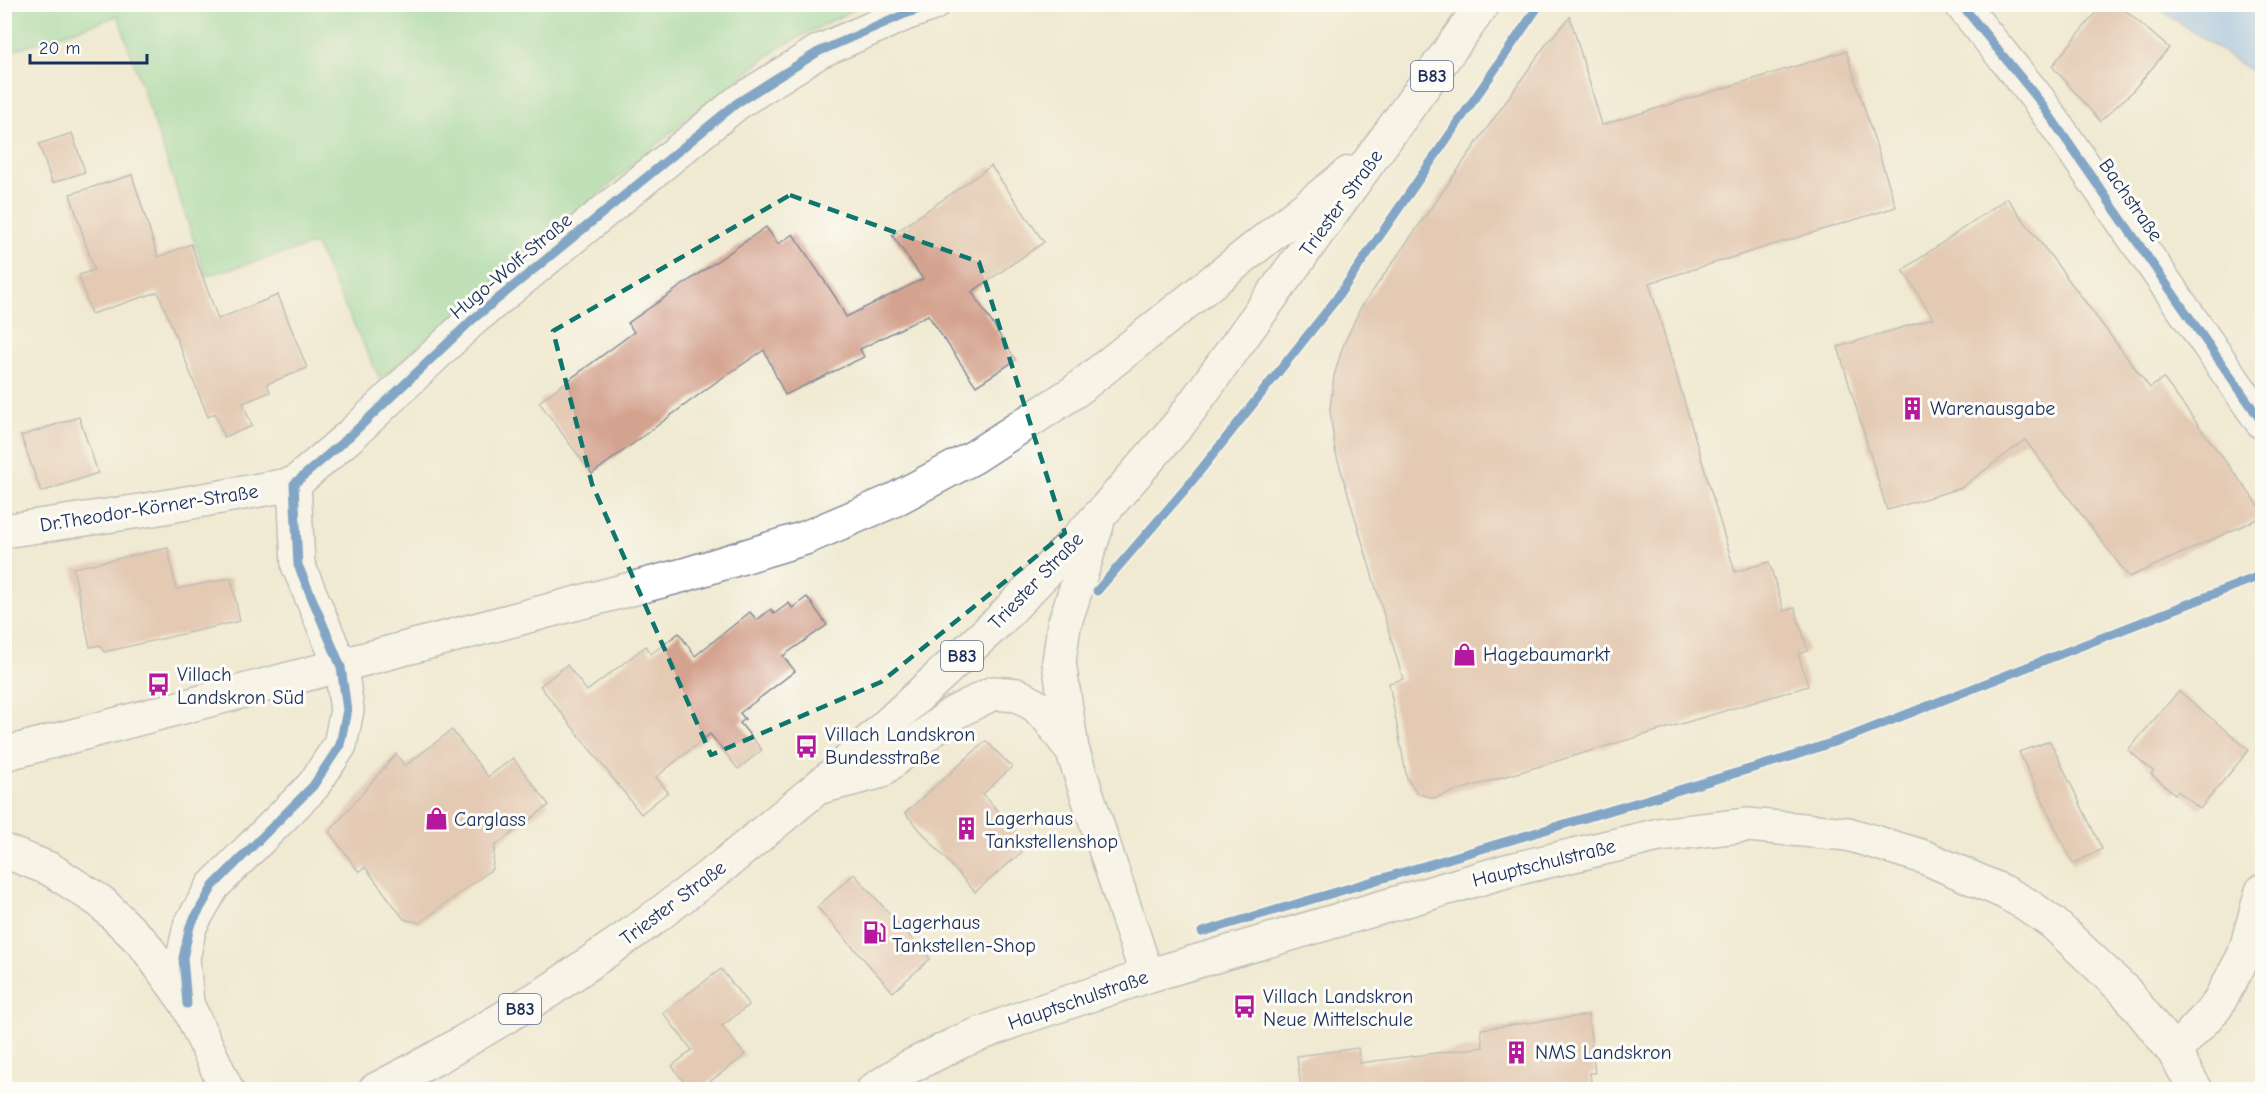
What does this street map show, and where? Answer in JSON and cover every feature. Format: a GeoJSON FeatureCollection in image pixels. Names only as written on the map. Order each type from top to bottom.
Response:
{"type":"FeatureCollection","features":[{"type":"Feature","properties":{"kind":"main road","name":"Hugo-Wolf-Straße"},"geometry":{"type":"LineString","coordinates":[[294,484],[351,435],[472,320],[737,103],[818,52],[933,4]]}},
{"type":"Feature","properties":{"kind":"main road","name":"Triester Straße"},"geometry":{"type":"LineString","coordinates":[[375,1089],[438,1057],[575,974],[650,921],[725,864],[816,788],[914,702],[999,621],[1100,515],[1180,423],[1483,4]]}},
{"type":"Feature","properties":{"kind":"main road","name":"Bachstraße"},"geometry":{"type":"LineString","coordinates":[[1961,4],[2038,99],[2262,422]]}},
{"type":"Feature","properties":{"kind":"main road"},"geometry":{"type":"LineString","coordinates":[[4,754],[684,575],[805,538],[891,501],[974,457],[1074,392],[1381,148]]}},
{"type":"Feature","properties":{"kind":"main road","name":"Dr.Theodor-Körner-Straße"},"geometry":{"type":"LineString","coordinates":[[4,531],[147,510],[294,484]]}},
{"type":"Feature","properties":{"kind":"main road"},"geometry":{"type":"LineString","coordinates":[[187,1004],[183,958],[190,926],[213,886],[313,786],[340,745],[347,710],[341,667],[298,565],[294,484]]}},
{"type":"Feature","properties":{"kind":"main road"},"geometry":{"type":"LineString","coordinates":[[1100,515],[1064,625],[1059,662],[1072,749],[1147,976]]}},
{"type":"Feature","properties":{"kind":"main road"},"geometry":{"type":"LineString","coordinates":[[816,788],[879,772],[952,714],[993,693],[1018,695],[1036,706],[1072,749]]}},
{"type":"Feature","properties":{"kind":"main road","name":"Hauptschulstraße"},"geometry":{"type":"LineString","coordinates":[[873,1089],[907,1068],[962,1041],[1023,1017],[1147,976],[1506,871],[1659,835],[1747,825],[1848,834],[1924,857],[2004,892],[2053,923],[2125,991],[2174,1052],[2196,1089]]}},
{"type":"Feature","properties":{"kind":"main road"},"geometry":{"type":"LineString","coordinates":[[4,851],[50,869],[101,902],[144,944],[187,1004],[227,1089]]}},
{"type":"Feature","properties":{"kind":"main road"},"geometry":{"type":"LineString","coordinates":[[2174,1052],[2216,1007],[2244,956],[2262,891]]}},
{"type":"Feature","properties":{"kind":"highlighted area"},"geometry":{"type":"Polygon","coordinates":[[[790,195],[979,262],[1065,533],[881,682],[711,755],[592,484],[553,331],[790,195]]]}},
{"type":"Feature","properties":{"kind":"green space"},"geometry":{"type":"Polygon","coordinates":[[[4,5],[863,5],[780,47],[686,120],[380,379],[315,244],[206,276],[118,16],[5,53],[4,5]]]}},
{"type":"Feature","properties":{"kind":"water"},"geometry":{"type":"Polygon","coordinates":[[[2153,5],[2262,5],[2262,78],[2153,5]]]}},
{"type":"Feature","properties":{"kind":"building"},"geometry":{"type":"Polygon","coordinates":[[[2103,4],[2118,4],[2169,48],[2130,94],[2100,121],[2052,66],[2103,4]]]}},
{"type":"Feature","properties":{"kind":"building"},"geometry":{"type":"Polygon","coordinates":[[[1570,17],[1602,125],[1846,51],[1896,207],[1649,283],[1735,572],[1769,562],[1784,611],[1795,608],[1808,651],[1798,654],[1808,686],[1433,798],[1417,793],[1407,779],[1389,683],[1403,679],[1335,450],[1330,410],[1334,376],[1343,346],[1360,309],[1547,43],[1570,17]]]}},
{"type":"Feature","properties":{"kind":"building"},"geometry":{"type":"Polygon","coordinates":[[[72,133],[85,172],[52,183],[39,144],[72,133]]]}},
{"type":"Feature","properties":{"kind":"building"},"geometry":{"type":"Polygon","coordinates":[[[991,166],[1044,242],[972,292],[1016,360],[976,386],[928,315],[860,349],[864,357],[785,395],[764,350],[716,382],[592,474],[539,402],[634,332],[628,323],[766,227],[778,244],[793,234],[846,317],[923,279],[892,235],[991,166]]]}},
{"type":"Feature","properties":{"kind":"building"},"geometry":{"type":"Polygon","coordinates":[[[132,175],[158,257],[191,244],[218,319],[278,295],[307,368],[267,384],[270,392],[243,403],[252,426],[224,437],[215,413],[208,417],[158,292],[91,314],[79,275],[94,270],[70,194],[132,175]]]}},
{"type":"Feature","properties":{"kind":"building"},"geometry":{"type":"Polygon","coordinates":[[[2007,198],[2150,388],[2163,378],[2262,510],[2262,517],[2129,577],[2025,440],[1961,488],[1887,510],[1838,347],[1933,318],[1903,270],[2007,198]]]}},
{"type":"Feature","properties":{"kind":"building"},"geometry":{"type":"Polygon","coordinates":[[[79,417],[98,473],[41,492],[21,436],[79,417]]]}},
{"type":"Feature","properties":{"kind":"building"},"geometry":{"type":"Polygon","coordinates":[[[168,548],[176,589],[231,578],[240,621],[104,652],[100,645],[90,647],[73,568],[168,548]]]}},
{"type":"Feature","properties":{"kind":"building"},"geometry":{"type":"Polygon","coordinates":[[[807,597],[827,625],[783,656],[795,671],[740,713],[745,719],[740,723],[762,750],[738,769],[710,734],[656,777],[668,792],[641,814],[540,686],[567,665],[587,691],[646,646],[651,654],[679,633],[695,656],[750,612],[757,620],[771,609],[774,614],[789,603],[792,608],[807,597]]]}},
{"type":"Feature","properties":{"kind":"building"},"geometry":{"type":"Polygon","coordinates":[[[2179,691],[2249,750],[2200,809],[2178,791],[2175,794],[2151,774],[2153,771],[2128,750],[2179,691]]]}},
{"type":"Feature","properties":{"kind":"building","name":"Carglass"},"geometry":{"type":"Polygon","coordinates":[[[452,730],[488,777],[513,758],[549,805],[495,846],[492,869],[420,923],[404,919],[365,867],[359,872],[329,832],[396,754],[405,766],[452,730]]]}},
{"type":"Feature","properties":{"kind":"building","name":"Lagerhaus Tankstellenshop"},"geometry":{"type":"Polygon","coordinates":[[[986,741],[1012,767],[983,794],[1029,846],[975,892],[905,813],[986,741]]]}},
{"type":"Feature","properties":{"kind":"building"},"geometry":{"type":"Polygon","coordinates":[[[2050,741],[2102,849],[2073,864],[2019,752],[2050,741]]]}},
{"type":"Feature","properties":{"kind":"building","name":"Lagerhaus Tankstellen-Shop"},"geometry":{"type":"Polygon","coordinates":[[[854,874],[930,959],[893,992],[817,907],[854,874]]]}},
{"type":"Feature","properties":{"kind":"building"},"geometry":{"type":"Polygon","coordinates":[[[721,969],[749,1005],[722,1026],[745,1055],[700,1089],[689,1089],[672,1066],[692,1050],[663,1013],[721,969]]]}},
{"type":"Feature","properties":{"kind":"building","name":"NMS Landskron"},"geometry":{"type":"Polygon","coordinates":[[[1588,1015],[1595,1073],[1590,1073],[1592,1089],[1301,1089],[1297,1056],[1358,1048],[1360,1063],[1483,1047],[1481,1029],[1588,1015]]]}},
{"type":"Feature","properties":{"kind":"cycle path"},"geometry":{"type":"LineString","coordinates":[[187,1004],[183,958],[190,926],[213,886],[313,786],[340,745],[347,710],[341,667],[298,565],[294,484],[351,435],[472,320],[737,103],[818,52],[933,4]]}},
{"type":"Feature","properties":{"kind":"cycle path"},"geometry":{"type":"LineString","coordinates":[[1097,591],[1188,486],[1334,302],[1540,4]]}},
{"type":"Feature","properties":{"kind":"cycle path"},"geometry":{"type":"LineString","coordinates":[[1961,4],[2038,99],[2262,422]]}},
{"type":"Feature","properties":{"kind":"cycle path"},"geometry":{"type":"LineString","coordinates":[[1202,932],[1790,757],[1854,735],[2262,575]]}},
{"type":"Feature","properties":{"kind":"place","name":"Warenausgabe"},"geometry":{"type":"Point","coordinates":[1912,408]}},
{"type":"Feature","properties":{"kind":"place","name":"Hagebaumarkt"},"geometry":{"type":"Point","coordinates":[1465,654]}},
{"type":"Feature","properties":{"kind":"place","name":"Villach Landskron Süd"},"geometry":{"type":"Point","coordinates":[159,685]}},
{"type":"Feature","properties":{"kind":"place","name":"Villach Landskron Bundesstraße"},"geometry":{"type":"Point","coordinates":[807,746]}},
{"type":"Feature","properties":{"kind":"place","name":"Carglass"},"geometry":{"type":"Point","coordinates":[436,819]}},
{"type":"Feature","properties":{"kind":"place","name":"Lagerhaus Tankstellenshop"},"geometry":{"type":"Point","coordinates":[967,829]}},
{"type":"Feature","properties":{"kind":"place","name":"Lagerhaus Tankstellen-Shop"},"geometry":{"type":"Point","coordinates":[874,933]}},
{"type":"Feature","properties":{"kind":"place","name":"Villach Landskron Neue Mittelschule"},"geometry":{"type":"Point","coordinates":[1245,1007]}},
{"type":"Feature","properties":{"kind":"place","name":"NMS Landskron"},"geometry":{"type":"Point","coordinates":[1517,1052]}}]}
